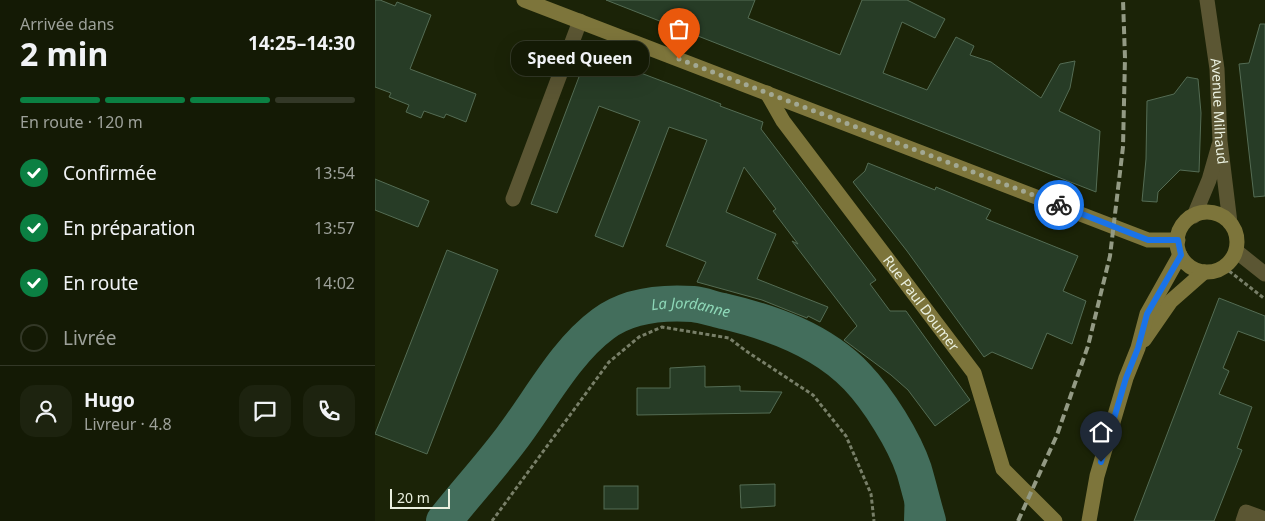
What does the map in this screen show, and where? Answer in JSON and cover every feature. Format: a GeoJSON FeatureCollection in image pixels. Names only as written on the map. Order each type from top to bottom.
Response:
{"type":"FeatureCollection","features":[{"type":"Feature","properties":{"kind":"main road"},"geometry":{"type":"LineString","coordinates":[[528,1],[1148,240],[1179,247]]}},
{"type":"Feature","properties":{"kind":"main road","name":"Rue Paul Doumer"},"geometry":{"type":"LineString","coordinates":[[767,93],[783,121],[974,373],[1003,469],[1055,521]]}},
{"type":"Feature","properties":{"kind":"main road"},"geometry":{"type":"LineString","coordinates":[[1094,521],[1097,476],[1147,314],[1179,247],[1180,230],[1194,216],[1203,213],[1213,213],[1230,223],[1235,231],[1237,241],[1233,257],[1224,267],[1215,272],[1204,272],[1186,263],[1179,247]]}},
{"type":"Feature","properties":{"kind":"main road"},"geometry":{"type":"LineString","coordinates":[[1138,348],[1171,301],[1204,272]]}},
{"type":"Feature","properties":{"kind":"main road"},"geometry":{"type":"LineString","coordinates":[[1089,521],[1095,494]]}},
{"type":"Feature","properties":{"kind":"street","name":"Avenue Milhaud"},"geometry":{"type":"LineString","coordinates":[[1207,0],[1217,69],[1220,141],[1230,223]]}},
{"type":"Feature","properties":{"kind":"street"},"geometry":{"type":"LineString","coordinates":[[513,199],[580,21]]}},
{"type":"Feature","properties":{"kind":"street"},"geometry":{"type":"LineString","coordinates":[[1194,216],[1209,180],[1220,141]]}},
{"type":"Feature","properties":{"kind":"street"},"geometry":{"type":"LineString","coordinates":[[1236,250],[1265,274]]}},
{"type":"Feature","properties":{"kind":"street"},"geometry":{"type":"LineString","coordinates":[[1244,517],[1265,519]]}},
{"type":"Feature","properties":{"kind":"path"},"geometry":{"type":"LineString","coordinates":[[1224,267],[1265,299]]}},
{"type":"Feature","properties":{"kind":"path"},"geometry":{"type":"LineString","coordinates":[[492,521],[609,362],[639,337],[662,327],[729,338],[813,395],[846,436],[871,494],[874,521]]}},
{"type":"Feature","properties":{"kind":"shaded area"},"geometry":{"type":"Polygon","coordinates":[[[906,453],[939,502],[945,521],[904,521],[906,453]]]}},
{"type":"Feature","properties":{"kind":"building"},"geometry":{"type":"Polygon","coordinates":[[[375,0],[395,6],[397,2],[431,15],[410,69],[476,94],[466,122],[446,114],[444,118],[424,111],[421,118],[406,112],[409,105],[389,97],[391,93],[375,87],[375,0]]]}},
{"type":"Feature","properties":{"kind":"building"},"geometry":{"type":"Polygon","coordinates":[[[606,0],[755,0],[748,18],[840,55],[862,0],[907,0],[945,19],[935,38],[902,22],[883,73],[927,90],[956,37],[974,46],[970,55],[991,62],[1041,98],[1060,64],[1075,61],[1070,88],[1059,111],[1100,131],[1096,192],[606,0]]]}},
{"type":"Feature","properties":{"kind":"building"},"geometry":{"type":"Polygon","coordinates":[[[1260,24],[1265,24],[1265,196],[1254,197],[1239,64],[1249,63],[1260,24]]]}},
{"type":"Feature","properties":{"kind":"building"},"geometry":{"type":"Polygon","coordinates":[[[588,53],[763,122],[761,129],[876,280],[870,284],[890,311],[906,311],[970,400],[935,426],[908,390],[844,340],[857,326],[792,241],[798,244],[773,211],[776,209],[744,167],[726,212],[776,234],[757,279],[828,307],[820,322],[762,300],[697,282],[706,262],[666,246],[707,140],[669,127],[623,247],[595,236],[640,121],[599,106],[557,213],[531,204],[588,53]]]}},
{"type":"Feature","properties":{"kind":"building"},"geometry":{"type":"Polygon","coordinates":[[[1187,77],[1198,79],[1201,113],[1199,172],[1180,170],[1158,192],[1157,202],[1142,201],[1146,159],[1147,101],[1174,94],[1187,77]]]}},
{"type":"Feature","properties":{"kind":"building"},"geometry":{"type":"Polygon","coordinates":[[[868,163],[935,190],[936,187],[991,210],[986,219],[1078,256],[1063,291],[1086,301],[1072,344],[1047,333],[1032,369],[992,352],[984,357],[907,251],[853,182],[865,171],[868,163]]]}},
{"type":"Feature","properties":{"kind":"building"},"geometry":{"type":"Polygon","coordinates":[[[375,179],[429,201],[418,227],[375,210],[375,179]]]}},
{"type":"Feature","properties":{"kind":"building"},"geometry":{"type":"Polygon","coordinates":[[[447,250],[498,270],[427,454],[375,434],[447,250]]]}},
{"type":"Feature","properties":{"kind":"building"},"geometry":{"type":"Polygon","coordinates":[[[1219,298],[1265,316],[1265,341],[1238,331],[1223,368],[1229,371],[1219,394],[1252,407],[1237,448],[1242,450],[1214,521],[1134,521],[1219,298]]]}},
{"type":"Feature","properties":{"kind":"building"},"geometry":{"type":"Polygon","coordinates":[[[705,366],[705,387],[740,386],[740,391],[782,392],[770,413],[637,415],[637,388],[670,388],[670,368],[705,366]]]}},
{"type":"Feature","properties":{"kind":"building"},"geometry":{"type":"Polygon","coordinates":[[[775,484],[775,506],[741,508],[740,485],[775,484]]]}},
{"type":"Feature","properties":{"kind":"building"},"geometry":{"type":"Polygon","coordinates":[[[604,486],[638,486],[638,509],[604,509],[604,486]]]}},
{"type":"Feature","properties":{"kind":"waterway","name":"La Jordanne"},"geometry":{"type":"LineString","coordinates":[[444,521],[495,460],[565,363],[589,335],[603,324],[623,313],[658,304],[693,304],[741,315],[795,334],[843,364],[857,377],[890,420],[910,458],[928,521]]}},
{"type":"Feature","properties":{"kind":"railway"},"geometry":{"type":"LineString","coordinates":[[1018,521],[1057,435],[1088,346],[1110,256],[1123,147],[1125,58],[1123,0]]}},
{"type":"Feature","properties":{"kind":"way so far"},"geometry":{"type":"LineString","coordinates":[[679,59],[1059,205]]}},
{"type":"Feature","properties":{"kind":"place","name":"Speed Queen"},"geometry":{"type":"Point","coordinates":[679,59]}},
{"type":"Feature","properties":{"kind":"route"},"geometry":{"type":"LineString","coordinates":[[1059,205],[1148,240],[1178,240],[1181,255],[1147,314],[1101,462]]}}]}
